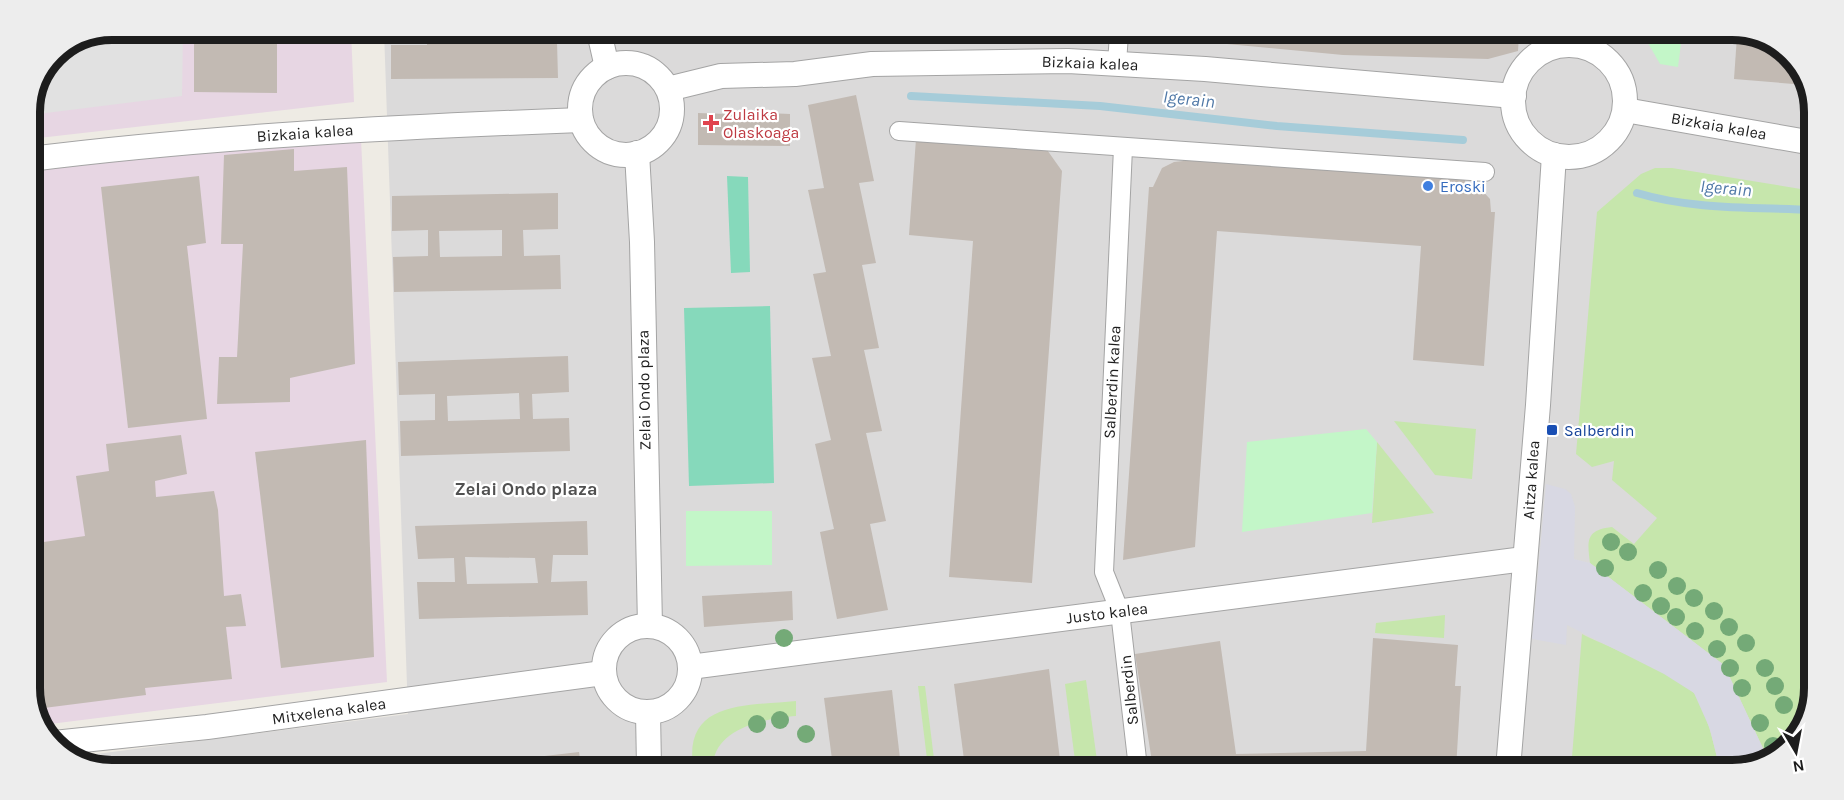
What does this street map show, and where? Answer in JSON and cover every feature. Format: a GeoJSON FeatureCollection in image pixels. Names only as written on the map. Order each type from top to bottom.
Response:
{"type":"FeatureCollection","features":[{"type":"Feature","properties":{"kind":"street"},"geometry":{"type":"LineString","coordinates":[[601,40],[607,67]]}},
{"type":"Feature","properties":{"kind":"street"},"geometry":{"type":"LineString","coordinates":[[1117,63],[1119,40]]}},
{"type":"Feature","properties":{"kind":"street"},"geometry":{"type":"LineString","coordinates":[[1561,46],[1579,46],[1595,51],[1615,69],[1625,93],[1625,110],[1620,126],[1600,149],[1585,155],[1554,155],[1539,149],[1523,132],[1514,111],[1514,96],[1517,81],[1534,57],[1561,46]]}},
{"type":"Feature","properties":{"kind":"street","name":"Bizkaia kalea"},"geometry":{"type":"LineString","coordinates":[[668,89],[721,76],[795,74],[872,64],[1068,61],[1205,69],[1514,96]]}},
{"type":"Feature","properties":{"kind":"street"},"geometry":{"type":"LineString","coordinates":[[621,63],[636,63],[649,68],[668,89],[672,116],[668,129],[655,144],[637,153],[625,155],[602,148],[585,131],[581,120],[580,104],[584,88],[594,76],[607,67],[621,63]]}},
{"type":"Feature","properties":{"kind":"street","name":"Bizkaia kalea"},"geometry":{"type":"LineString","coordinates":[[1625,110],[1803,141]]}},
{"type":"Feature","properties":{"kind":"street","name":"Bizkaia kalea"},"geometry":{"type":"LineString","coordinates":[[41,158],[175,142],[416,126],[581,120]]}},
{"type":"Feature","properties":{"kind":"street"},"geometry":{"type":"LineString","coordinates":[[899,131],[1485,172]]}},
{"type":"Feature","properties":{"kind":"street","name":"Salberdin kalea"},"geometry":{"type":"LineString","coordinates":[[1120,612],[1104,572],[1123,148]]}},
{"type":"Feature","properties":{"kind":"street","name":"Zelai Ondo plaza"},"geometry":{"type":"LineString","coordinates":[[637,153],[642,242],[650,626]]}},
{"type":"Feature","properties":{"kind":"street","name":"Aitza kalea"},"geometry":{"type":"LineString","coordinates":[[1509,760],[1538,405],[1554,155]]}},
{"type":"Feature","properties":{"kind":"street","name":"Justo kalea"},"geometry":{"type":"LineString","coordinates":[[690,667],[1524,559]]}},
{"type":"Feature","properties":{"kind":"street","name":"Salberdin"},"geometry":{"type":"LineString","coordinates":[[1120,612],[1137,760]]}},
{"type":"Feature","properties":{"kind":"street"},"geometry":{"type":"LineString","coordinates":[[650,626],[670,633],[678,639],[684,648],[690,667],[689,679],[678,699],[670,706],[648,713],[637,712],[617,702],[605,684],[603,673],[607,652],[612,643],[629,630],[650,626]]}},
{"type":"Feature","properties":{"kind":"street","name":"Mitxelena kalea"},"geometry":{"type":"LineString","coordinates":[[66,742],[207,727],[603,673]]}},
{"type":"Feature","properties":{"kind":"street"},"geometry":{"type":"LineString","coordinates":[[648,713],[649,760]]}},
{"type":"Feature","properties":{"kind":"shaded area"},"geometry":{"type":"Polygon","coordinates":[[[112,40],[351,40],[354,102],[41,138],[42,98],[53,72],[72,53],[85,46],[112,40]]]}},
{"type":"Feature","properties":{"kind":"shaded area"},"geometry":{"type":"Polygon","coordinates":[[[112,40],[183,40],[182,96],[41,114],[46,85],[62,62],[85,46],[112,40]]]}},
{"type":"Feature","properties":{"kind":"shaded area"},"geometry":{"type":"Polygon","coordinates":[[[384,40],[1732,40],[1759,46],[1775,55],[1789,69],[1800,89],[1803,108],[1804,688],[1795,722],[1766,722],[1766,750],[1755,756],[1732,760],[112,760],[88,755],[408,714],[384,40]]]}},
{"type":"Feature","properties":{"kind":"shaded area"},"geometry":{"type":"Polygon","coordinates":[[[361,139],[387,682],[51,724],[44,711],[41,692],[41,171],[83,163],[361,139]]]}},
{"type":"Feature","properties":{"kind":"shaded area"},"geometry":{"type":"Polygon","coordinates":[[[1546,484],[1565,489],[1571,494],[1575,507],[1574,559],[1590,563],[1724,665],[1764,751],[1746,758],[1718,760],[1710,729],[1694,693],[1664,674],[1567,625],[1566,645],[1532,639],[1546,484]]]}},
{"type":"Feature","properties":{"kind":"green space"},"geometry":{"type":"Polygon","coordinates":[[[1646,40],[1681,40],[1678,67],[1660,64],[1646,40]]]}},
{"type":"Feature","properties":{"kind":"green space"},"geometry":{"type":"Polygon","coordinates":[[[1655,168],[1672,168],[1803,189],[1804,688],[1795,722],[1766,722],[1764,751],[1724,665],[1590,563],[1589,542],[1597,531],[1612,527],[1634,544],[1657,518],[1612,480],[1614,461],[1592,467],[1576,454],[1597,212],[1641,174],[1655,168]]]}},
{"type":"Feature","properties":{"kind":"green space"},"geometry":{"type":"Polygon","coordinates":[[[727,176],[748,177],[750,272],[731,273],[727,176]]]}},
{"type":"Feature","properties":{"kind":"green space"},"geometry":{"type":"Polygon","coordinates":[[[770,306],[774,483],[689,486],[684,308],[770,306]]]}},
{"type":"Feature","properties":{"kind":"green space"},"geometry":{"type":"Polygon","coordinates":[[[1394,421],[1476,429],[1472,479],[1435,475],[1394,421]]]}},
{"type":"Feature","properties":{"kind":"green space"},"geometry":{"type":"Polygon","coordinates":[[[1366,429],[1377,442],[1372,513],[1242,532],[1247,442],[1366,429]]]}},
{"type":"Feature","properties":{"kind":"green space"},"geometry":{"type":"Polygon","coordinates":[[[1377,442],[1434,513],[1372,523],[1377,442]]]}},
{"type":"Feature","properties":{"kind":"green space"},"geometry":{"type":"Polygon","coordinates":[[[686,511],[772,511],[772,565],[686,566],[686,511]]]}},
{"type":"Feature","properties":{"kind":"green space"},"geometry":{"type":"Polygon","coordinates":[[[1445,615],[1444,638],[1375,633],[1376,623],[1445,615]]]}},
{"type":"Feature","properties":{"kind":"green space"},"geometry":{"type":"Polygon","coordinates":[[[1582,634],[1655,668],[1693,692],[1706,717],[1718,760],[1572,760],[1582,634]]]}},
{"type":"Feature","properties":{"kind":"green space"},"geometry":{"type":"Polygon","coordinates":[[[1086,680],[1097,760],[1075,760],[1065,684],[1086,680]]]}},
{"type":"Feature","properties":{"kind":"green space"},"geometry":{"type":"Polygon","coordinates":[[[918,686],[925,686],[934,760],[927,760],[918,686]]]}},
{"type":"Feature","properties":{"kind":"green space"},"geometry":{"type":"Polygon","coordinates":[[[796,701],[796,716],[771,719],[744,727],[722,742],[714,760],[693,760],[693,744],[699,729],[709,718],[740,706],[796,701]]]}},
{"type":"Feature","properties":{"kind":"building"},"geometry":{"type":"Polygon","coordinates":[[[194,40],[277,40],[277,93],[194,92],[194,40]]]}},
{"type":"Feature","properties":{"kind":"building"},"geometry":{"type":"Polygon","coordinates":[[[427,40],[438,40],[438,44],[508,43],[508,40],[557,42],[558,78],[391,79],[391,45],[427,45],[427,40]]]}},
{"type":"Feature","properties":{"kind":"building"},"geometry":{"type":"Polygon","coordinates":[[[1519,40],[1518,51],[1488,59],[1343,55],[1195,41],[1519,40]]]}},
{"type":"Feature","properties":{"kind":"building"},"geometry":{"type":"Polygon","coordinates":[[[1737,41],[1768,50],[1789,69],[1798,84],[1734,79],[1737,41]]]}},
{"type":"Feature","properties":{"kind":"building"},"geometry":{"type":"Polygon","coordinates":[[[856,95],[874,181],[859,183],[876,263],[862,265],[879,348],[864,350],[882,431],[866,433],[886,521],[870,524],[888,610],[837,619],[820,532],[834,529],[815,444],[831,440],[812,358],[831,356],[813,274],[826,272],[808,190],[824,188],[808,105],[856,95]]]}},
{"type":"Feature","properties":{"kind":"building"},"geometry":{"type":"Polygon","coordinates":[[[728,111],[790,114],[790,146],[698,145],[698,113],[728,114],[728,111]]]}},
{"type":"Feature","properties":{"kind":"building"},"geometry":{"type":"Polygon","coordinates":[[[916,139],[1045,147],[1062,171],[1032,583],[949,577],[973,241],[909,235],[916,139]]]}},
{"type":"Feature","properties":{"kind":"building"},"geometry":{"type":"Polygon","coordinates":[[[294,149],[294,171],[347,167],[355,364],[290,378],[290,402],[217,404],[219,357],[237,357],[243,244],[221,244],[224,155],[294,149]]]}},
{"type":"Feature","properties":{"kind":"building"},"geometry":{"type":"Polygon","coordinates":[[[1183,157],[1465,177],[1465,182],[1476,184],[1490,199],[1491,212],[1495,212],[1484,366],[1413,360],[1421,246],[1217,231],[1195,547],[1123,560],[1149,187],[1153,187],[1162,168],[1174,162],[1183,161],[1183,157]]]}},
{"type":"Feature","properties":{"kind":"building"},"geometry":{"type":"Polygon","coordinates":[[[199,176],[206,243],[187,246],[207,419],[128,428],[101,187],[199,176]]]}},
{"type":"Feature","properties":{"kind":"building"},"geometry":{"type":"Polygon","coordinates":[[[558,193],[558,229],[523,230],[524,256],[560,255],[561,289],[394,292],[393,257],[428,256],[428,230],[392,231],[392,196],[558,193]],[[502,230],[439,231],[440,257],[502,256],[502,230]]]}},
{"type":"Feature","properties":{"kind":"building"},"geometry":{"type":"Polygon","coordinates":[[[568,356],[569,392],[532,394],[533,419],[569,418],[570,451],[401,456],[400,421],[435,420],[435,394],[399,395],[398,362],[568,356]],[[519,393],[447,396],[448,421],[520,419],[519,393]]]}},
{"type":"Feature","properties":{"kind":"building"},"geometry":{"type":"Polygon","coordinates":[[[181,435],[187,474],[155,481],[156,497],[214,491],[218,510],[224,596],[241,594],[246,626],[226,627],[232,679],[145,688],[146,695],[43,708],[41,692],[41,542],[85,536],[76,476],[109,471],[106,444],[181,435]]]}},
{"type":"Feature","properties":{"kind":"building"},"geometry":{"type":"Polygon","coordinates":[[[366,440],[374,657],[281,668],[255,452],[366,440]]]}},
{"type":"Feature","properties":{"kind":"building"},"geometry":{"type":"Polygon","coordinates":[[[587,521],[588,555],[553,555],[551,582],[587,581],[588,615],[419,619],[417,582],[455,582],[454,558],[418,559],[415,526],[587,521]],[[465,557],[467,584],[538,583],[535,558],[465,557]]]}},
{"type":"Feature","properties":{"kind":"building"},"geometry":{"type":"Polygon","coordinates":[[[792,591],[793,620],[704,627],[702,596],[792,591]]]}},
{"type":"Feature","properties":{"kind":"building"},"geometry":{"type":"Polygon","coordinates":[[[1373,638],[1458,645],[1455,686],[1461,686],[1457,760],[1152,760],[1135,654],[1220,641],[1236,754],[1366,751],[1373,638]]]}},
{"type":"Feature","properties":{"kind":"building"},"geometry":{"type":"Polygon","coordinates":[[[1049,669],[1060,760],[964,760],[954,684],[1049,669]]]}},
{"type":"Feature","properties":{"kind":"building"},"geometry":{"type":"Polygon","coordinates":[[[892,690],[900,760],[832,760],[824,698],[892,690]]]}},
{"type":"Feature","properties":{"kind":"building"},"geometry":{"type":"Polygon","coordinates":[[[579,752],[580,760],[536,760],[536,757],[579,752]]]}},
{"type":"Feature","properties":{"kind":"waterway","name":"Igerain"},"geometry":{"type":"LineString","coordinates":[[911,96],[1100,106],[1277,126],[1463,140]]}},
{"type":"Feature","properties":{"kind":"waterway","name":"Igerain"},"geometry":{"type":"LineString","coordinates":[[1637,193],[1702,205],[1803,210]]}},
{"type":"Feature","properties":{"kind":"place","name":"Zulaika Olaskoaga"},"geometry":{"type":"Point","coordinates":[711,123]}},
{"type":"Feature","properties":{"kind":"place","name":"Eroski"},"geometry":{"type":"Point","coordinates":[1428,186]}},
{"type":"Feature","properties":{"kind":"place","name":"Salberdin"},"geometry":{"type":"Point","coordinates":[1552,430]}},
{"type":"Feature","properties":{"kind":"district","name":"Zelai Ondo plaza"},"geometry":{"type":"Point","coordinates":[526,489]}}]}
